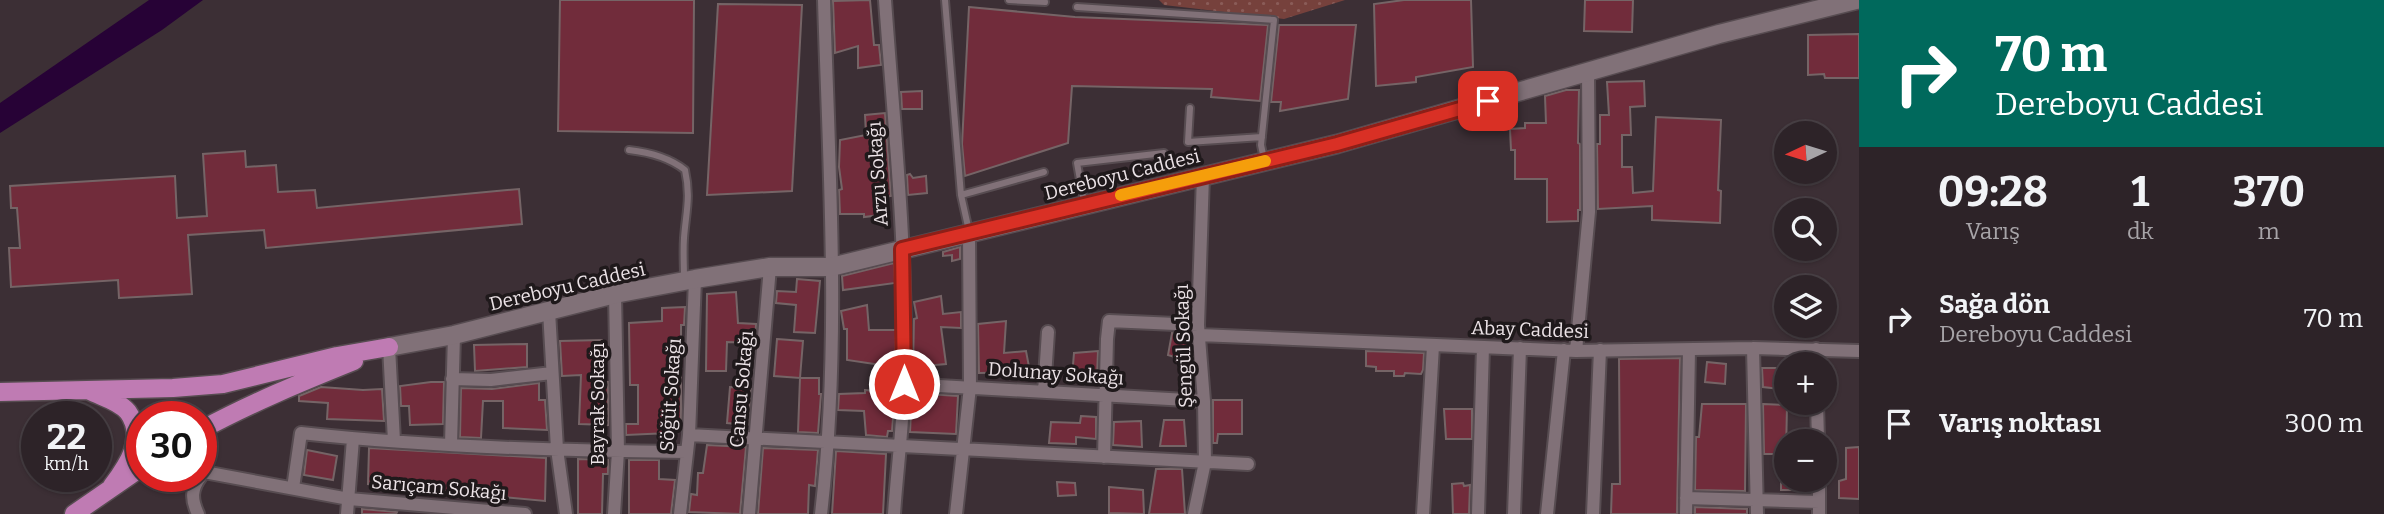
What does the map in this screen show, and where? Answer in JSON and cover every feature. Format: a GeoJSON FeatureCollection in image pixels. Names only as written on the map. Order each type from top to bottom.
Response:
{"type":"FeatureCollection","features":[{"type":"Feature","properties":{"kind":"main road","name":"Dereboyu Caddesi"},"geometry":{"type":"LineString","coordinates":[[389,347],[454,335],[615,294],[690,280],[770,267],[831,267],[1337,144],[1719,34],[1856,0]]}},
{"type":"Feature","properties":{"kind":"main road"},"geometry":{"type":"LineString","coordinates":[[0,392],[173,388],[223,384],[337,356],[389,347]]}},
{"type":"Feature","properties":{"kind":"main road"},"geometry":{"type":"LineString","coordinates":[[217,421],[292,386],[389,347]]}},
{"type":"Feature","properties":{"kind":"main road"},"geometry":{"type":"LineString","coordinates":[[84,389],[112,401]]}},
{"type":"Feature","properties":{"kind":"main road"},"geometry":{"type":"LineString","coordinates":[[112,401],[128,413],[136,445],[128,464],[112,486]]}},
{"type":"Feature","properties":{"kind":"main road"},"geometry":{"type":"LineString","coordinates":[[112,486],[126,477]]}},
{"type":"Feature","properties":{"kind":"main road"},"geometry":{"type":"LineString","coordinates":[[74,514],[104,492]]}},
{"type":"Feature","properties":{"kind":"street"},"geometry":{"type":"LineString","coordinates":[[821,514],[829,442],[831,267],[824,0]]}},
{"type":"Feature","properties":{"kind":"street","name":"Arzu Sokağı"},"geometry":{"type":"LineString","coordinates":[[885,0],[902,249],[904,384],[894,514]]}},
{"type":"Feature","properties":{"kind":"street"},"geometry":{"type":"LineString","coordinates":[[1547,514],[1589,212],[1588,72]]}},
{"type":"Feature","properties":{"kind":"street","name":"Şengül Sokağı"},"geometry":{"type":"LineString","coordinates":[[1194,514],[1205,462],[1199,330],[1203,176]]}},
{"type":"Feature","properties":{"kind":"street"},"geometry":{"type":"LineString","coordinates":[[956,514],[970,387],[969,232]]}},
{"type":"Feature","properties":{"kind":"street","name":"Cansu Sokağı"},"geometry":{"type":"LineString","coordinates":[[748,514],[770,267]]}},
{"type":"Feature","properties":{"kind":"street","name":"Söğüt Sokağı"},"geometry":{"type":"LineString","coordinates":[[680,514],[689,435],[690,280]]}},
{"type":"Feature","properties":{"kind":"street","name":"Bayrak Sokağı"},"geometry":{"type":"LineString","coordinates":[[614,514],[618,451],[615,294]]}},
{"type":"Feature","properties":{"kind":"street"},"geometry":{"type":"LineString","coordinates":[[549,311],[557,449],[566,514]]}},
{"type":"Feature","properties":{"kind":"street","name":"Abay Caddesi"},"geometry":{"type":"LineString","coordinates":[[1105,396],[1109,321],[1433,346],[1600,351],[1753,348],[1859,351]]}},
{"type":"Feature","properties":{"kind":"street"},"geometry":{"type":"LineString","coordinates":[[1044,392],[1048,332]]}},
{"type":"Feature","properties":{"kind":"street"},"geometry":{"type":"LineString","coordinates":[[451,444],[454,335]]}},
{"type":"Feature","properties":{"kind":"street"},"geometry":{"type":"LineString","coordinates":[[1423,514],[1433,346]]}},
{"type":"Feature","properties":{"kind":"street"},"geometry":{"type":"LineString","coordinates":[[1478,514],[1483,346]]}},
{"type":"Feature","properties":{"kind":"street"},"geometry":{"type":"LineString","coordinates":[[389,347],[394,441]]}},
{"type":"Feature","properties":{"kind":"street"},"geometry":{"type":"LineString","coordinates":[[1514,514],[1520,348]]}},
{"type":"Feature","properties":{"kind":"street"},"geometry":{"type":"LineString","coordinates":[[1753,348],[1757,514]]}},
{"type":"Feature","properties":{"kind":"street"},"geometry":{"type":"LineString","coordinates":[[1686,514],[1689,350]]}},
{"type":"Feature","properties":{"kind":"street"},"geometry":{"type":"LineString","coordinates":[[1593,514],[1600,351]]}},
{"type":"Feature","properties":{"kind":"street"},"geometry":{"type":"LineString","coordinates":[[452,379],[491,380],[552,373]]}},
{"type":"Feature","properties":{"kind":"street","name":"Dolunay Sokağı"},"geometry":{"type":"LineString","coordinates":[[904,384],[1204,401]]}},
{"type":"Feature","properties":{"kind":"street"},"geometry":{"type":"LineString","coordinates":[[1104,457],[1105,396]]}},
{"type":"Feature","properties":{"kind":"street"},"geometry":{"type":"LineString","coordinates":[[293,488],[301,433],[353,439],[451,444],[686,452]]}},
{"type":"Feature","properties":{"kind":"street"},"geometry":{"type":"LineString","coordinates":[[689,435],[1248,464]]}},
{"type":"Feature","properties":{"kind":"street"},"geometry":{"type":"LineString","coordinates":[[347,514],[353,439]]}},
{"type":"Feature","properties":{"kind":"street","name":"Sarıçam Sokağı"},"geometry":{"type":"LineString","coordinates":[[217,474],[349,499],[526,514]]}},
{"type":"Feature","properties":{"kind":"street"},"geometry":{"type":"LineString","coordinates":[[194,492],[193,502],[198,514]]}},
{"type":"Feature","properties":{"kind":"street"},"geometry":{"type":"LineString","coordinates":[[1686,498],[1758,498],[1819,508]]}},
{"type":"Feature","properties":{"kind":"lane"},"geometry":{"type":"LineString","coordinates":[[945,0],[961,195],[969,232]]}},
{"type":"Feature","properties":{"kind":"lane"},"geometry":{"type":"LineString","coordinates":[[1009,0],[1045,2]]}},
{"type":"Feature","properties":{"kind":"lane"},"geometry":{"type":"LineString","coordinates":[[1077,7],[1274,20],[1262,137],[1264,161]]}},
{"type":"Feature","properties":{"kind":"lane"},"geometry":{"type":"LineString","coordinates":[[1189,108],[1188,142],[1262,137]]}},
{"type":"Feature","properties":{"kind":"lane"},"geometry":{"type":"LineString","coordinates":[[629,150],[664,159],[685,170],[690,199],[684,238],[690,280]]}},
{"type":"Feature","properties":{"kind":"lane"},"geometry":{"type":"LineString","coordinates":[[1085,204],[1077,163],[1164,153]]}},
{"type":"Feature","properties":{"kind":"lane"},"geometry":{"type":"LineString","coordinates":[[961,195],[1044,172]]}},
{"type":"Feature","properties":{"kind":"shaded area"},"geometry":{"type":"Polygon","coordinates":[[[149,0],[203,0],[162,30],[0,133],[0,103],[149,0]]]}},
{"type":"Feature","properties":{"kind":"shaded area"},"geometry":{"type":"Polygon","coordinates":[[[1159,0],[1345,0],[1284,19],[1164,5],[1159,0]]]}},
{"type":"Feature","properties":{"kind":"building"},"geometry":{"type":"Polygon","coordinates":[[[560,0],[694,0],[693,133],[558,131],[560,0]]]}},
{"type":"Feature","properties":{"kind":"building"},"geometry":{"type":"Polygon","coordinates":[[[870,0],[874,45],[879,45],[881,65],[858,68],[858,46],[835,53],[833,1],[870,0]]]}},
{"type":"Feature","properties":{"kind":"building"},"geometry":{"type":"Polygon","coordinates":[[[1404,0],[1471,0],[1473,67],[1416,77],[1416,82],[1376,86],[1374,4],[1404,0]]]}},
{"type":"Feature","properties":{"kind":"building"},"geometry":{"type":"Polygon","coordinates":[[[1585,0],[1633,0],[1632,32],[1584,31],[1585,0]]]}},
{"type":"Feature","properties":{"kind":"building"},"geometry":{"type":"Polygon","coordinates":[[[718,4],[802,5],[792,191],[707,195],[718,4]]]}},
{"type":"Feature","properties":{"kind":"building"},"geometry":{"type":"Polygon","coordinates":[[[969,7],[1075,17],[1268,25],[1260,101],[1211,97],[1212,89],[1072,86],[1068,143],[965,176],[962,144],[969,7]]]}},
{"type":"Feature","properties":{"kind":"building"},"geometry":{"type":"Polygon","coordinates":[[[1279,25],[1356,25],[1348,99],[1280,111],[1281,102],[1271,102],[1279,25]]]}},
{"type":"Feature","properties":{"kind":"building"},"geometry":{"type":"Polygon","coordinates":[[[1859,34],[1859,78],[1808,75],[1808,35],[1859,34]]]}},
{"type":"Feature","properties":{"kind":"building"},"geometry":{"type":"Polygon","coordinates":[[[1644,81],[1645,106],[1630,107],[1631,135],[1622,135],[1622,167],[1632,167],[1633,193],[1653,191],[1656,117],[1721,120],[1718,190],[1721,191],[1720,223],[1652,220],[1652,206],[1598,209],[1597,144],[1600,144],[1600,115],[1609,115],[1607,82],[1644,81]]]}},
{"type":"Feature","properties":{"kind":"building"},"geometry":{"type":"Polygon","coordinates":[[[1566,90],[1579,90],[1580,210],[1578,221],[1547,222],[1547,179],[1515,179],[1515,150],[1511,150],[1510,129],[1525,128],[1525,123],[1546,123],[1545,96],[1566,90]]]}},
{"type":"Feature","properties":{"kind":"building"},"geometry":{"type":"Polygon","coordinates":[[[922,91],[922,109],[902,109],[901,92],[922,91]]]}},
{"type":"Feature","properties":{"kind":"building"},"geometry":{"type":"Polygon","coordinates":[[[885,113],[891,196],[879,198],[880,215],[864,217],[864,214],[840,214],[840,140],[866,135],[865,115],[885,113]]]}},
{"type":"Feature","properties":{"kind":"building"},"geometry":{"type":"Polygon","coordinates":[[[245,151],[246,167],[276,165],[278,192],[315,190],[317,208],[519,189],[522,224],[266,248],[264,230],[188,235],[192,294],[119,298],[118,280],[11,287],[9,248],[20,248],[17,208],[11,208],[10,186],[175,176],[177,218],[207,216],[203,154],[245,151]]]}},
{"type":"Feature","properties":{"kind":"building"},"geometry":{"type":"Polygon","coordinates":[[[910,174],[913,178],[926,176],[927,193],[908,195],[907,175],[910,174]]]}},
{"type":"Feature","properties":{"kind":"building"},"geometry":{"type":"Polygon","coordinates":[[[960,247],[960,259],[952,261],[952,255],[943,256],[943,252],[960,247]]]}},
{"type":"Feature","properties":{"kind":"building"},"geometry":{"type":"Polygon","coordinates":[[[894,263],[895,283],[843,290],[842,276],[894,263]]]}},
{"type":"Feature","properties":{"kind":"building"},"geometry":{"type":"Polygon","coordinates":[[[797,279],[820,281],[815,333],[794,332],[796,305],[776,303],[777,291],[796,292],[797,279]]]}},
{"type":"Feature","properties":{"kind":"building"},"geometry":{"type":"Polygon","coordinates":[[[736,292],[738,323],[756,324],[755,343],[727,342],[726,371],[706,371],[707,294],[736,292]]]}},
{"type":"Feature","properties":{"kind":"building"},"geometry":{"type":"Polygon","coordinates":[[[941,296],[943,314],[961,312],[961,328],[941,327],[946,364],[913,367],[914,319],[917,318],[914,302],[941,296]]]}},
{"type":"Feature","properties":{"kind":"building"},"geometry":{"type":"Polygon","coordinates":[[[867,305],[869,330],[896,330],[895,367],[847,360],[847,329],[844,329],[841,311],[867,305]]]}},
{"type":"Feature","properties":{"kind":"building"},"geometry":{"type":"Polygon","coordinates":[[[685,307],[684,325],[681,325],[681,420],[670,419],[669,433],[626,435],[626,424],[638,424],[638,385],[630,385],[629,323],[662,321],[662,308],[685,307]]]}},
{"type":"Feature","properties":{"kind":"building"},"geometry":{"type":"Polygon","coordinates":[[[1006,321],[1004,353],[1026,351],[1030,372],[979,373],[978,324],[1006,321]]]}},
{"type":"Feature","properties":{"kind":"building"},"geometry":{"type":"Polygon","coordinates":[[[1172,333],[1190,335],[1191,362],[1168,355],[1172,333]]]}},
{"type":"Feature","properties":{"kind":"building"},"geometry":{"type":"Polygon","coordinates":[[[777,339],[803,341],[800,378],[774,376],[777,339]]]}},
{"type":"Feature","properties":{"kind":"building"},"geometry":{"type":"Polygon","coordinates":[[[602,340],[604,382],[608,382],[608,425],[579,424],[581,375],[562,376],[560,341],[602,340]]]}},
{"type":"Feature","properties":{"kind":"building"},"geometry":{"type":"Polygon","coordinates":[[[527,344],[527,367],[475,371],[474,345],[527,344]]]}},
{"type":"Feature","properties":{"kind":"building"},"geometry":{"type":"Polygon","coordinates":[[[1098,351],[1097,376],[1072,377],[1074,353],[1098,351]]]}},
{"type":"Feature","properties":{"kind":"building"},"geometry":{"type":"Polygon","coordinates":[[[1366,351],[1424,353],[1423,370],[1421,374],[1405,373],[1404,376],[1394,376],[1394,371],[1376,371],[1376,367],[1366,366],[1366,351]]]}},
{"type":"Feature","properties":{"kind":"building"},"geometry":{"type":"Polygon","coordinates":[[[1680,358],[1677,514],[1611,514],[1612,484],[1620,484],[1619,359],[1680,358]]]}},
{"type":"Feature","properties":{"kind":"building"},"geometry":{"type":"Polygon","coordinates":[[[1707,362],[1726,364],[1725,384],[1705,382],[1707,362]]]}},
{"type":"Feature","properties":{"kind":"building"},"geometry":{"type":"Polygon","coordinates":[[[1762,368],[1774,368],[1774,388],[1763,387],[1762,368]]]}},
{"type":"Feature","properties":{"kind":"building"},"geometry":{"type":"Polygon","coordinates":[[[800,378],[819,378],[821,394],[818,433],[798,432],[800,378]]]}},
{"type":"Feature","properties":{"kind":"building"},"geometry":{"type":"Polygon","coordinates":[[[444,382],[443,424],[410,425],[409,406],[401,406],[400,386],[444,382]]]}},
{"type":"Feature","properties":{"kind":"building"},"geometry":{"type":"Polygon","coordinates":[[[539,383],[539,400],[545,400],[547,430],[503,428],[503,401],[483,401],[481,438],[460,437],[461,388],[492,389],[539,383]]]}},
{"type":"Feature","properties":{"kind":"building"},"geometry":{"type":"Polygon","coordinates":[[[321,387],[382,389],[384,421],[327,419],[328,403],[299,401],[299,396],[321,387]]]}},
{"type":"Feature","properties":{"kind":"building"},"geometry":{"type":"Polygon","coordinates":[[[730,387],[751,389],[748,425],[727,423],[730,387]]]}},
{"type":"Feature","properties":{"kind":"building"},"geometry":{"type":"Polygon","coordinates":[[[865,390],[895,393],[892,431],[888,431],[887,437],[866,435],[864,411],[838,410],[839,394],[865,393],[865,390]]]}},
{"type":"Feature","properties":{"kind":"building"},"geometry":{"type":"Polygon","coordinates":[[[912,393],[958,396],[956,434],[910,432],[912,393]]]}},
{"type":"Feature","properties":{"kind":"building"},"geometry":{"type":"Polygon","coordinates":[[[1213,400],[1242,400],[1242,434],[1218,434],[1217,443],[1213,443],[1213,400]]]}},
{"type":"Feature","properties":{"kind":"building"},"geometry":{"type":"Polygon","coordinates":[[[1702,404],[1746,404],[1745,491],[1695,490],[1696,437],[1699,437],[1702,404]]]}},
{"type":"Feature","properties":{"kind":"building"},"geometry":{"type":"Polygon","coordinates":[[[1763,404],[1774,404],[1774,415],[1787,415],[1787,429],[1774,429],[1774,454],[1764,454],[1763,404]]]}},
{"type":"Feature","properties":{"kind":"building"},"geometry":{"type":"Polygon","coordinates":[[[1444,409],[1472,409],[1472,439],[1446,439],[1444,409]]]}},
{"type":"Feature","properties":{"kind":"building"},"geometry":{"type":"Polygon","coordinates":[[[1081,416],[1096,417],[1096,439],[1076,437],[1076,444],[1049,443],[1051,422],[1080,423],[1081,416]]]}},
{"type":"Feature","properties":{"kind":"building"},"geometry":{"type":"Polygon","coordinates":[[[1164,420],[1184,420],[1186,446],[1160,446],[1164,420]]]}},
{"type":"Feature","properties":{"kind":"building"},"geometry":{"type":"Polygon","coordinates":[[[1141,421],[1142,447],[1113,445],[1114,422],[1141,421]]]}},
{"type":"Feature","properties":{"kind":"building"},"geometry":{"type":"Polygon","coordinates":[[[707,445],[746,447],[740,514],[689,512],[691,494],[697,495],[698,473],[703,473],[707,445]]]}},
{"type":"Feature","properties":{"kind":"building"},"geometry":{"type":"Polygon","coordinates":[[[1859,447],[1859,499],[1839,498],[1839,481],[1846,479],[1846,448],[1859,447]]]}},
{"type":"Feature","properties":{"kind":"building"},"geometry":{"type":"Polygon","coordinates":[[[369,448],[546,458],[545,501],[368,484],[369,448]]]}},
{"type":"Feature","properties":{"kind":"building"},"geometry":{"type":"Polygon","coordinates":[[[763,448],[818,450],[815,486],[809,485],[808,514],[758,514],[763,448]]]}},
{"type":"Feature","properties":{"kind":"building"},"geometry":{"type":"Polygon","coordinates":[[[307,450],[337,456],[333,480],[304,475],[307,450]]]}},
{"type":"Feature","properties":{"kind":"building"},"geometry":{"type":"Polygon","coordinates":[[[836,451],[886,454],[883,514],[832,514],[836,451]]]}},
{"type":"Feature","properties":{"kind":"building"},"geometry":{"type":"Polygon","coordinates":[[[578,459],[608,460],[608,474],[603,474],[602,514],[578,514],[578,459]]]}},
{"type":"Feature","properties":{"kind":"building"},"geometry":{"type":"Polygon","coordinates":[[[629,460],[659,460],[659,479],[675,480],[671,514],[629,514],[629,460]]]}},
{"type":"Feature","properties":{"kind":"building"},"geometry":{"type":"Polygon","coordinates":[[[1156,469],[1182,469],[1185,514],[1149,514],[1156,469]]]}},
{"type":"Feature","properties":{"kind":"building"},"geometry":{"type":"Polygon","coordinates":[[[1057,482],[1075,483],[1076,495],[1058,496],[1057,482]]]}},
{"type":"Feature","properties":{"kind":"building"},"geometry":{"type":"Polygon","coordinates":[[[1463,483],[1464,486],[1470,485],[1469,514],[1453,514],[1452,484],[1463,483]]]}},
{"type":"Feature","properties":{"kind":"building"},"geometry":{"type":"Polygon","coordinates":[[[1109,487],[1143,490],[1144,514],[1109,513],[1109,487]]]}},
{"type":"Feature","properties":{"kind":"building"},"geometry":{"type":"Polygon","coordinates":[[[1695,507],[1747,509],[1747,514],[1695,514],[1695,507]]]}},
{"type":"Feature","properties":{"kind":"building"},"geometry":{"type":"Polygon","coordinates":[[[362,509],[397,512],[362,514],[362,509]]]}},
{"type":"Feature","properties":{"kind":"slow traffic"},"geometry":{"type":"LineString","coordinates":[[1121,195],[1265,161]]}},
{"type":"Feature","properties":{"kind":"route"},"geometry":{"type":"LineString","coordinates":[[904,384],[902,249],[1337,144],[1488,101]]}}]}
